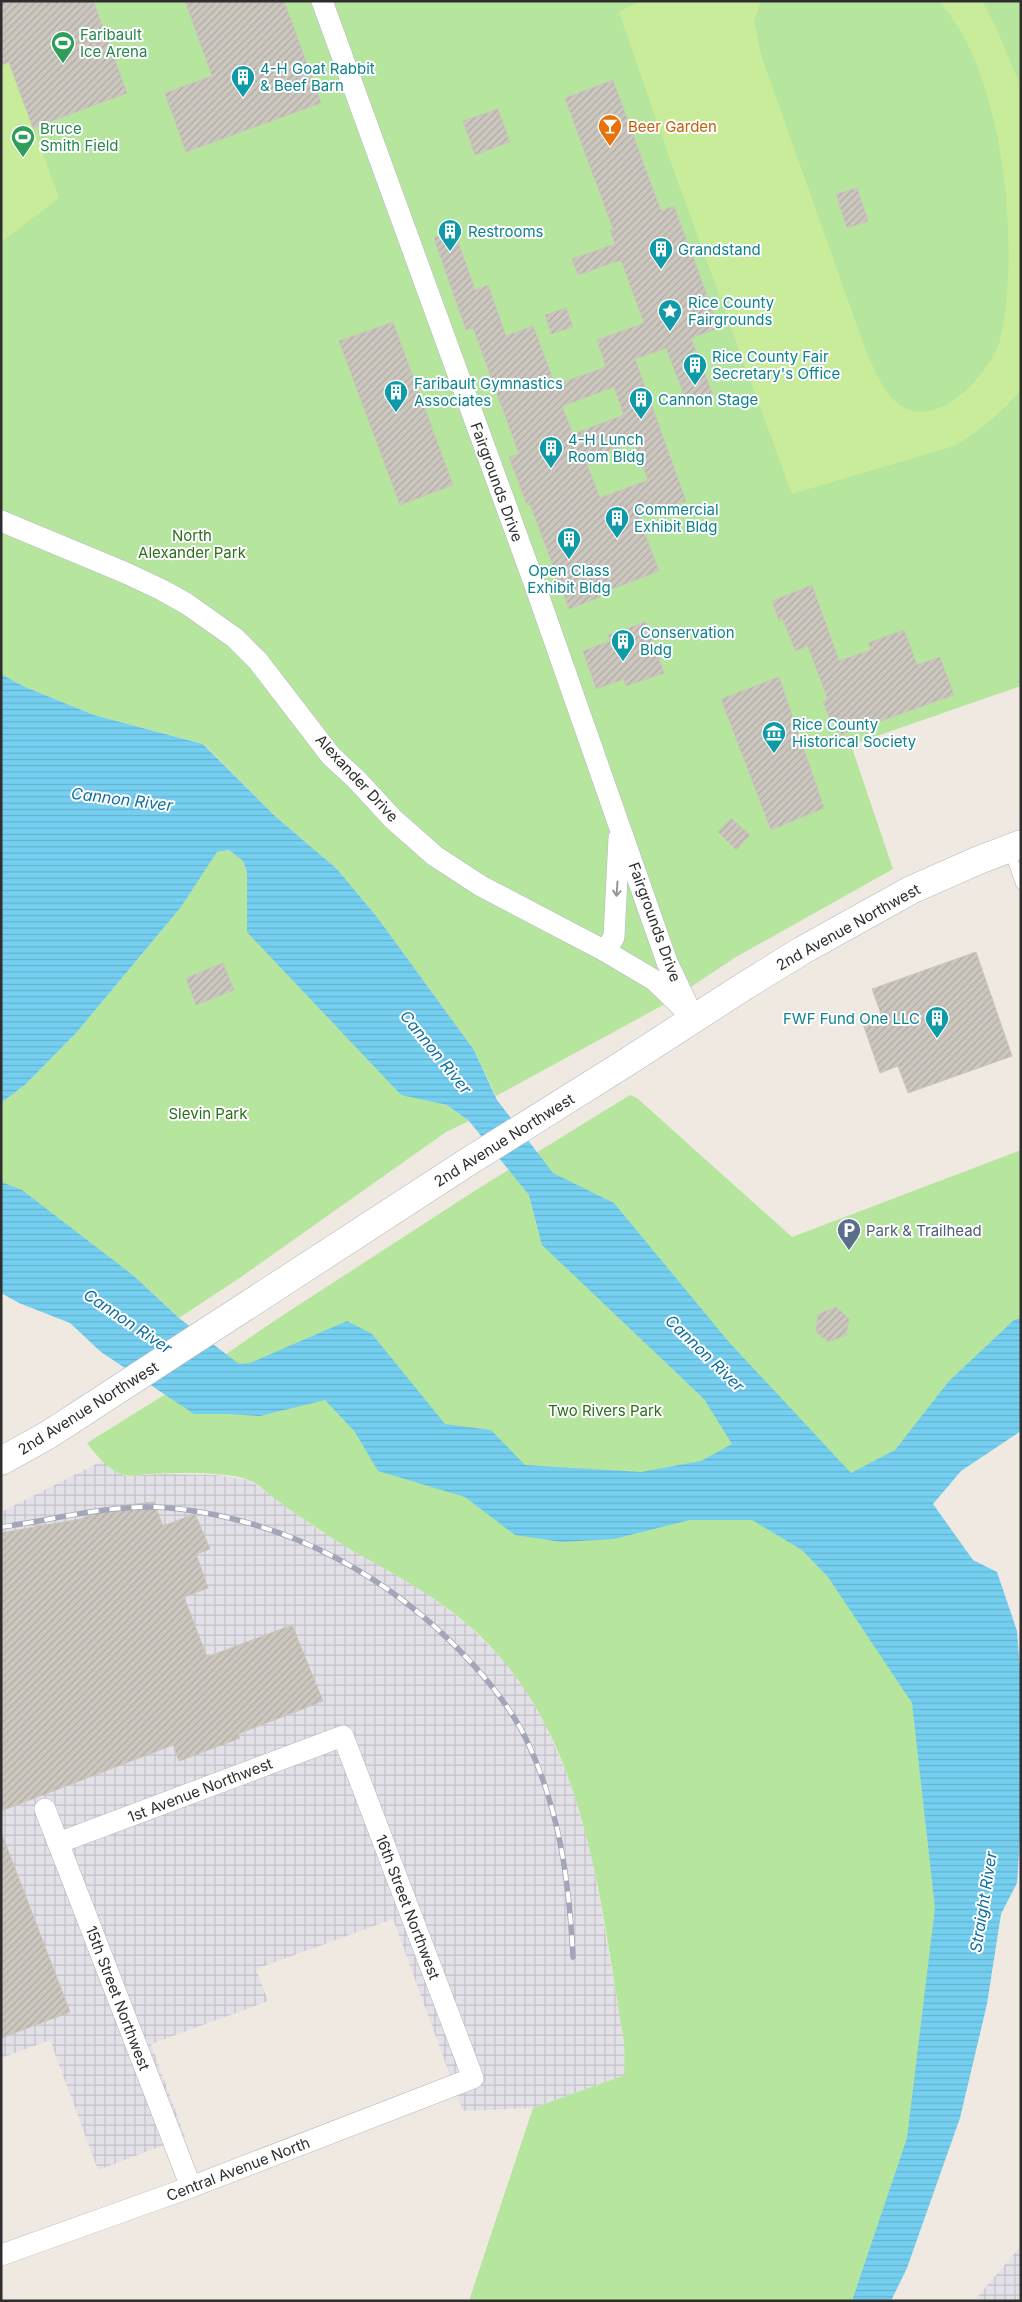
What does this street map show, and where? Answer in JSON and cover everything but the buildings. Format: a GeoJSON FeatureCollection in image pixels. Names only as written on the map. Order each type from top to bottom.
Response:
{"type":"FeatureCollection","features":[{"type":"Feature","properties":{"kind":"street","name":"Fairgrounds Drive"},"geometry":{"type":"LineString","coordinates":[[322,1],[535,586],[667,962],[694,1019]]}},
{"type":"Feature","properties":{"kind":"street","name":"Alexander Drive"},"geometry":{"type":"LineString","coordinates":[[1,521],[162,590],[187,604],[235,638],[258,661],[331,756],[363,785],[393,818],[435,856],[481,886],[605,951],[654,980],[694,1019]]}},
{"type":"Feature","properties":{"kind":"street","name":"Fairgrounds Drive"},"geometry":{"type":"LineString","coordinates":[[605,951],[614,937],[619,860],[619,822]]}},
{"type":"Feature","properties":{"kind":"street","name":"2nd Avenue Northwest"},"geometry":{"type":"LineString","coordinates":[[1,1462],[48,1436],[466,1163],[803,950],[911,890],[1015,846]]}},
{"type":"Feature","properties":{"kind":"street","name":"1st Avenue Northwest"},"geometry":{"type":"LineString","coordinates":[[58,1843],[343,1736]]}},
{"type":"Feature","properties":{"kind":"street","name":"16th Street Northwest"},"geometry":{"type":"LineString","coordinates":[[343,1736],[473,2078]]}},
{"type":"Feature","properties":{"kind":"street","name":"15th Street Northwest"},"geometry":{"type":"LineString","coordinates":[[45,1810],[191,2187]]}},
{"type":"Feature","properties":{"kind":"street","name":"Central Avenue North"},"geometry":{"type":"LineString","coordinates":[[1,2255],[191,2187],[473,2078]]}},
{"type":"Feature","properties":{"kind":"lane"},"geometry":{"type":"LineString","coordinates":[[1015,846],[1021,884]]}},
{"type":"Feature","properties":{"kind":"shaded area"},"geometry":{"type":"Polygon","coordinates":[[[102,1461],[125,1476],[161,1474],[216,1475],[249,1480],[317,1529],[425,1592],[467,1624],[503,1660],[527,1692],[545,1724],[571,1784],[589,1845],[624,2042],[625,2075],[533,2108],[463,2111],[393,1919],[256,1969],[268,2001],[151,2044],[185,2137],[98,2170],[50,2040],[1,2058],[1,1512],[102,1461]]]}},
{"type":"Feature","properties":{"kind":"shaded area"},"geometry":{"type":"Polygon","coordinates":[[[1021,2246],[1021,2301],[974,2301],[1021,2246]]]}},
{"type":"Feature","properties":{"kind":"green space","name":"Rice County Fairgrounds"},"geometry":{"type":"Polygon","coordinates":[[[1,1],[1021,1],[1021,686],[851,745],[893,869],[736,957],[665,1004],[496,1096],[474,1050],[377,917],[337,869],[276,817],[204,744],[94,715],[23,686],[1,674],[1,1]]]}},
{"type":"Feature","properties":{"kind":"green space"},"geometry":{"type":"Polygon","coordinates":[[[640,1],[761,1],[754,22],[762,58],[867,354],[883,386],[896,402],[911,410],[926,412],[942,407],[957,398],[983,372],[999,344],[1006,306],[1009,262],[1007,214],[1002,165],[993,116],[979,71],[961,32],[938,1],[982,1],[996,28],[1021,87],[1021,390],[990,421],[954,446],[792,494],[679,185],[619,12],[640,1]]]}},
{"type":"Feature","properties":{"kind":"green space","name":"Bruce Smith Field"},"geometry":{"type":"Polygon","coordinates":[[[9,62],[59,198],[1,242],[1,65],[9,62]]]}},
{"type":"Feature","properties":{"kind":"green space","name":"Slevin Park"},"geometry":{"type":"Polygon","coordinates":[[[229,850],[243,861],[247,872],[248,932],[401,1094],[447,1105],[469,1121],[446,1132],[241,1277],[179,1318],[134,1276],[1,1182],[1,1103],[26,1084],[77,1032],[181,907],[217,852],[229,850]]]}},
{"type":"Feature","properties":{"kind":"green space","name":"Two Rivers Park"},"geometry":{"type":"Polygon","coordinates":[[[630,1095],[637,1098],[792,1237],[1021,1150],[1021,1371],[881,1518],[994,1812],[871,2301],[469,2301],[533,2108],[625,2075],[624,2042],[595,1873],[581,1817],[563,1763],[538,1712],[507,1665],[466,1623],[438,1601],[345,1546],[249,1480],[227,1475],[201,1473],[124,1475],[108,1466],[87,1443],[190,1379],[274,1321],[476,1190],[630,1095]]]}},
{"type":"Feature","properties":{"kind":"water"},"geometry":{"type":"Polygon","coordinates":[[[1,674],[23,686],[94,715],[203,744],[276,817],[337,869],[377,917],[474,1050],[497,1100],[553,1173],[614,1203],[728,1341],[851,1473],[895,1450],[949,1381],[1014,1320],[1021,1318],[1021,1431],[961,1471],[933,1504],[973,1560],[997,1572],[1017,1631],[1021,1682],[1021,1823],[1017,1883],[1001,1914],[987,2004],[960,2118],[907,2268],[891,2301],[852,2301],[907,2138],[935,1908],[912,1703],[828,1577],[802,1550],[752,1520],[690,1520],[614,1539],[562,1542],[515,1535],[465,1497],[378,1471],[355,1432],[325,1400],[260,1416],[194,1414],[101,1352],[70,1323],[19,1303],[1,1293],[1,1182],[22,1190],[134,1276],[179,1318],[239,1364],[250,1363],[347,1321],[372,1334],[445,1424],[491,1430],[525,1465],[641,1472],[701,1461],[732,1444],[704,1399],[542,1245],[529,1195],[469,1121],[447,1105],[401,1095],[247,932],[247,872],[243,861],[229,850],[217,852],[181,907],[77,1032],[26,1084],[1,1103],[1,674]]]}},
{"type":"Feature","properties":{"kind":"railway"},"geometry":{"type":"LineString","coordinates":[[1,1527],[90,1512],[135,1507],[180,1509],[221,1516],[261,1527],[299,1541],[336,1558],[371,1578],[404,1601],[435,1627],[483,1675],[507,1707],[527,1741],[548,1794],[561,1847],[569,1901],[573,1957]]}},
{"type":"Feature","properties":{"kind":"place","name":"Faribault Ice Arena"},"geometry":{"type":"Point","coordinates":[63,64]}},
{"type":"Feature","properties":{"kind":"place","name":"4-H Goat Rabbit & Beef Barn"},"geometry":{"type":"Point","coordinates":[243,98]}},
{"type":"Feature","properties":{"kind":"place","name":"Beer Garden"},"geometry":{"type":"Point","coordinates":[610,147]}},
{"type":"Feature","properties":{"kind":"place","name":"Bruce Smith Field"},"geometry":{"type":"Point","coordinates":[23,158]}},
{"type":"Feature","properties":{"kind":"place","name":"Restrooms"},"geometry":{"type":"Point","coordinates":[450,252]}},
{"type":"Feature","properties":{"kind":"place","name":"Grandstand"},"geometry":{"type":"Point","coordinates":[661,270]}},
{"type":"Feature","properties":{"kind":"place","name":"Rice County Fairgrounds"},"geometry":{"type":"Point","coordinates":[670,332]}},
{"type":"Feature","properties":{"kind":"place","name":"Rice County Fair Secretary's Office"},"geometry":{"type":"Point","coordinates":[695,386]}},
{"type":"Feature","properties":{"kind":"place","name":"Faribault Gymnastics Associates"},"geometry":{"type":"Point","coordinates":[396,413]}},
{"type":"Feature","properties":{"kind":"place","name":"Cannon Stage"},"geometry":{"type":"Point","coordinates":[641,420]}},
{"type":"Feature","properties":{"kind":"place","name":"4-H Lunch Room Bldg"},"geometry":{"type":"Point","coordinates":[551,469]}},
{"type":"Feature","properties":{"kind":"place","name":"Commercial Exhibit Bldg"},"geometry":{"type":"Point","coordinates":[617,539]}},
{"type":"Feature","properties":{"kind":"place","name":"Open Class Exhibit Bldg"},"geometry":{"type":"Point","coordinates":[569,560]}},
{"type":"Feature","properties":{"kind":"place","name":"Conservation Bldg"},"geometry":{"type":"Point","coordinates":[623,662]}},
{"type":"Feature","properties":{"kind":"place","name":"Rice County Historical Society"},"geometry":{"type":"Point","coordinates":[774,754]}},
{"type":"Feature","properties":{"kind":"place","name":"FWF Fund One LLC"},"geometry":{"type":"Point","coordinates":[937,1039]}},
{"type":"Feature","properties":{"kind":"place","name":"Park & Trailhead"},"geometry":{"type":"Point","coordinates":[849,1251]}},
{"type":"Feature","properties":{"kind":"park label","name":"North Alexander Park"},"geometry":{"type":"Point","coordinates":[192,544]}},
{"type":"Feature","properties":{"kind":"water label","name":"Cannon River"},"geometry":{"type":"Point","coordinates":[122,799]}},
{"type":"Feature","properties":{"kind":"water label","name":"Cannon River"},"geometry":{"type":"Point","coordinates":[436,1052]}},
{"type":"Feature","properties":{"kind":"water label","name":"Cannon River"},"geometry":{"type":"Point","coordinates":[128,1321]}},
{"type":"Feature","properties":{"kind":"water label","name":"Cannon River"},"geometry":{"type":"Point","coordinates":[705,1353]}},
{"type":"Feature","properties":{"kind":"water label","name":"Straight River"},"geometry":{"type":"Point","coordinates":[983,1902]}}]}
